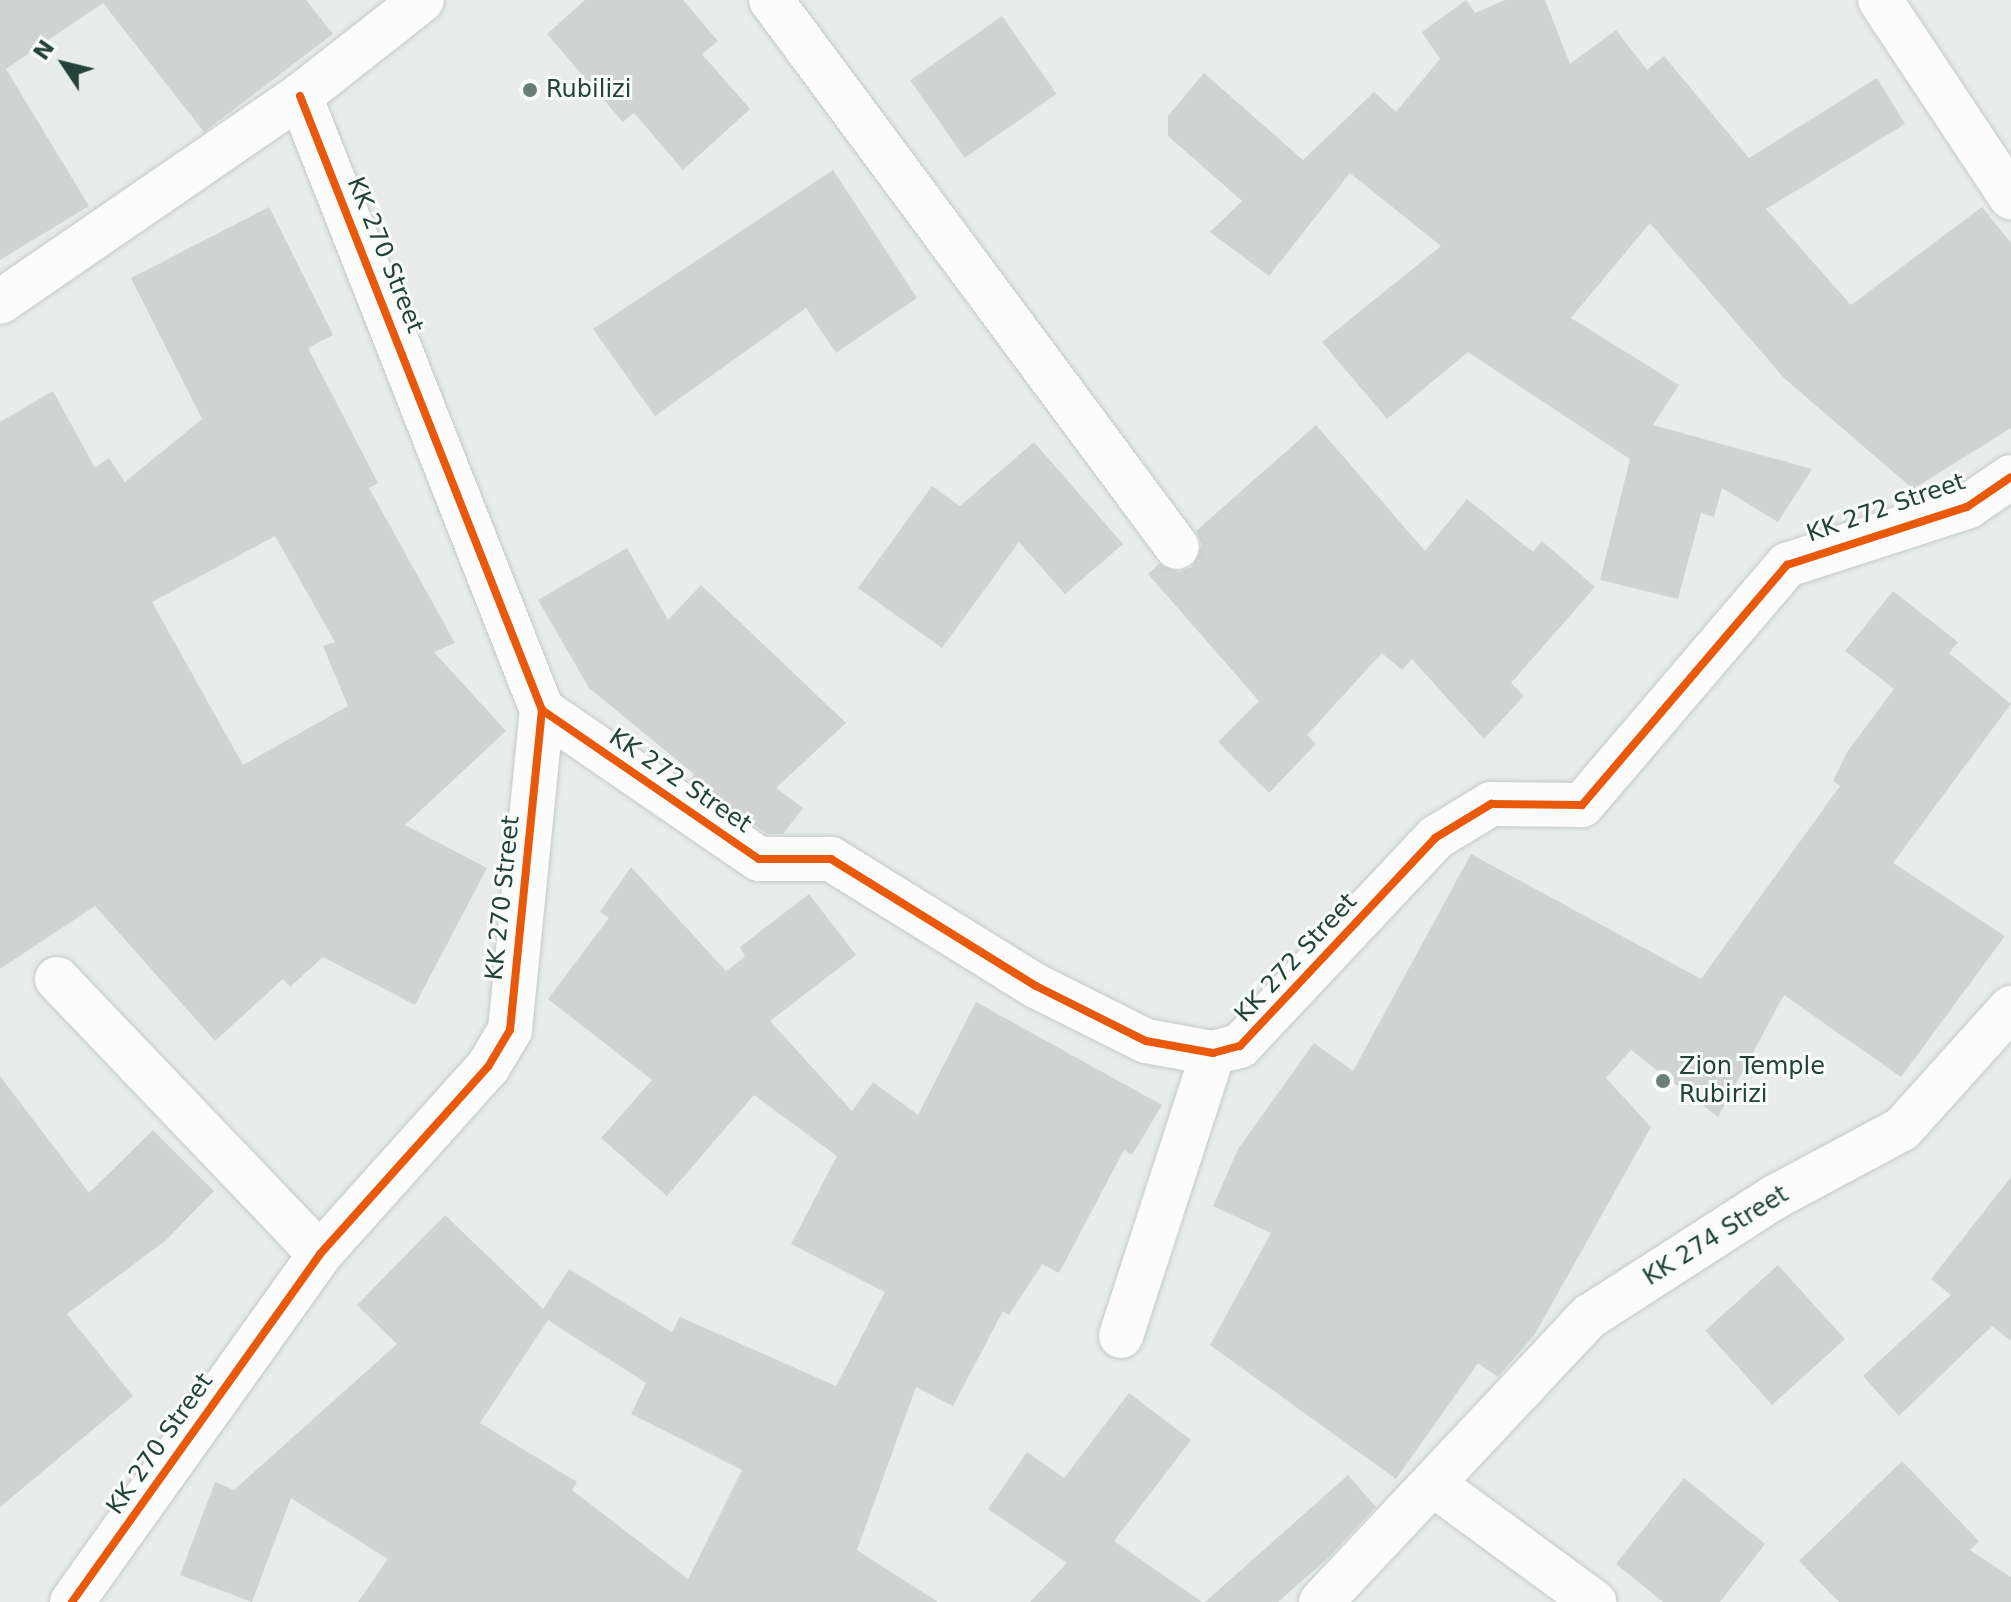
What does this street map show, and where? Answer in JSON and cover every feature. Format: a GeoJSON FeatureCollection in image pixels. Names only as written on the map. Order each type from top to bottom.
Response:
{"type":"FeatureCollection","features":[{"type":"Feature","properties":{"kind":"street"},"geometry":{"type":"LineString","coordinates":[[0,302],[300,96],[422,0]]}},
{"type":"Feature","properties":{"kind":"street"},"geometry":{"type":"LineString","coordinates":[[771,0],[1177,547]]}},
{"type":"Feature","properties":{"kind":"street"},"geometry":{"type":"LineString","coordinates":[[1880,0],[2011,197]]}},
{"type":"Feature","properties":{"kind":"street","name":"KK 270 Street"},"geometry":{"type":"LineString","coordinates":[[72,1602],[320,1254],[488,1067],[510,1030],[542,710],[300,96]]}},
{"type":"Feature","properties":{"kind":"street","name":"KK 272 Street"},"geometry":{"type":"LineString","coordinates":[[542,710],[759,859],[831,859],[1036,986],[1146,1041],[1213,1053],[1240,1046],[1435,838],[1491,804],[1582,805],[1787,565],[1967,507],[2011,477]]}},
{"type":"Feature","properties":{"kind":"street"},"geometry":{"type":"LineString","coordinates":[[57,979],[320,1254]]}},
{"type":"Feature","properties":{"kind":"street","name":"KK 274 Street"},"geometry":{"type":"LineString","coordinates":[[1321,1602],[1437,1487],[1590,1316],[1775,1197],[1902,1129],[2011,1008]]}},
{"type":"Feature","properties":{"kind":"street"},"geometry":{"type":"LineString","coordinates":[[1121,1336],[1213,1053]]}},
{"type":"Feature","properties":{"kind":"street"},"geometry":{"type":"LineString","coordinates":[[1437,1487],[1594,1602]]}},
{"type":"Feature","properties":{"kind":"building"},"geometry":{"type":"Polygon","coordinates":[[[0,0],[306,0],[333,34],[204,132],[103,3],[6,69],[89,206],[0,260],[0,0]]]}},
{"type":"Feature","properties":{"kind":"building"},"geometry":{"type":"Polygon","coordinates":[[[585,0],[683,0],[718,41],[702,54],[750,109],[683,170],[634,113],[623,122],[547,34],[585,0]]]}},
{"type":"Feature","properties":{"kind":"building"},"geometry":{"type":"Polygon","coordinates":[[[1466,0],[1475,13],[1505,0],[1545,0],[1570,64],[1616,30],[1647,70],[1664,56],[1749,158],[1877,78],[1905,124],[1766,209],[1851,305],[1982,207],[2011,243],[2011,428],[1913,489],[1784,378],[1650,223],[1571,318],[1679,385],[1653,425],[1812,469],[1778,522],[1722,488],[1714,517],[1701,513],[1678,599],[1600,580],[1630,459],[1468,352],[1387,419],[1322,342],[1441,246],[1350,173],[1269,276],[1210,232],[1242,201],[1168,136],[1168,116],[1204,73],[1303,160],[1374,92],[1396,112],[1440,59],[1422,32],[1466,0]]]}},
{"type":"Feature","properties":{"kind":"building"},"geometry":{"type":"Polygon","coordinates":[[[1002,16],[1056,94],[965,158],[910,80],[1002,16]]]}},
{"type":"Feature","properties":{"kind":"building"},"geometry":{"type":"Polygon","coordinates":[[[833,170],[917,298],[836,353],[806,308],[655,416],[593,329],[833,170]]]}},
{"type":"Feature","properties":{"kind":"building"},"geometry":{"type":"Polygon","coordinates":[[[269,207],[333,335],[308,348],[378,483],[369,488],[455,643],[434,652],[506,731],[405,825],[487,868],[415,1005],[323,957],[290,987],[283,979],[215,1041],[95,906],[0,969],[0,422],[53,391],[95,468],[109,458],[125,482],[202,419],[131,278],[269,207]],[[275,536],[152,602],[243,765],[348,706],[323,646],[335,642],[275,536]]]}},
{"type":"Feature","properties":{"kind":"building"},"geometry":{"type":"Polygon","coordinates":[[[1316,425],[1425,551],[1467,499],[1533,552],[1542,541],[1595,587],[1511,683],[1524,696],[1484,739],[1412,659],[1402,670],[1382,653],[1307,735],[1316,744],[1269,793],[1218,742],[1259,701],[1148,574],[1159,564],[1179,572],[1192,567],[1202,545],[1196,531],[1316,425]]]}},
{"type":"Feature","properties":{"kind":"building"},"geometry":{"type":"Polygon","coordinates":[[[1034,442],[1123,544],[1065,594],[1019,542],[942,648],[858,588],[932,486],[960,506],[1034,442]]]}},
{"type":"Feature","properties":{"kind":"building"},"geometry":{"type":"Polygon","coordinates":[[[627,548],[668,620],[701,585],[846,723],[776,788],[803,808],[783,834],[767,834],[689,781],[694,774],[589,688],[538,600],[627,548]]]}},
{"type":"Feature","properties":{"kind":"building"},"geometry":{"type":"Polygon","coordinates":[[[1893,591],[1958,642],[1949,653],[2011,704],[1893,863],[2005,936],[1901,1077],[1784,995],[1718,1117],[1631,1050],[1606,1078],[1651,1127],[1535,1334],[1498,1377],[1478,1363],[1396,1479],[1210,1345],[1271,1233],[1213,1206],[1238,1149],[1314,1043],[1353,1071],[1471,854],[1701,979],[1840,786],[1833,781],[1847,752],[1894,689],[1845,651],[1893,591]]]}},
{"type":"Feature","properties":{"kind":"building"},"geometry":{"type":"Polygon","coordinates":[[[631,867],[726,971],[745,957],[740,947],[809,894],[856,955],[770,1021],[852,1111],[873,1082],[918,1115],[976,1002],[1162,1105],[1132,1155],[1124,1150],[1059,1273],[1042,1264],[1009,1315],[1003,1311],[953,1406],[916,1387],[857,1550],[938,1602],[358,1602],[388,1559],[291,1498],[252,1602],[180,1575],[215,1482],[234,1490],[397,1344],[357,1305],[445,1215],[543,1309],[569,1269],[672,1332],[680,1317],[836,1386],[885,1292],[791,1244],[837,1156],[754,1095],[667,1196],[601,1138],[652,1080],[548,999],[609,918],[600,912],[631,867]],[[548,1320],[480,1423],[577,1482],[572,1490],[688,1579],[742,1470],[631,1414],[646,1383],[548,1320]]]}},
{"type":"Feature","properties":{"kind":"building"},"geometry":{"type":"Polygon","coordinates":[[[0,1076],[89,1193],[153,1130],[214,1191],[165,1241],[67,1314],[133,1396],[0,1507],[0,1076]]]}},
{"type":"Feature","properties":{"kind":"building"},"geometry":{"type":"Polygon","coordinates":[[[2011,1177],[2011,1341],[1992,1326],[1899,1416],[1863,1376],[1951,1295],[1931,1279],[2011,1177]]]}},
{"type":"Feature","properties":{"kind":"building"},"geometry":{"type":"Polygon","coordinates":[[[1778,1265],[1845,1339],[1772,1405],[1705,1331],[1778,1265]]]}},
{"type":"Feature","properties":{"kind":"building"},"geometry":{"type":"Polygon","coordinates":[[[1129,1393],[1191,1440],[1114,1541],[1202,1602],[1030,1602],[1067,1563],[988,1509],[1027,1452],[1064,1478],[1129,1393]]]}},
{"type":"Feature","properties":{"kind":"building"},"geometry":{"type":"Polygon","coordinates":[[[1902,1461],[1979,1541],[1970,1550],[2011,1577],[2011,1602],[1839,1602],[1799,1561],[1902,1461]]]}},
{"type":"Feature","properties":{"kind":"building"},"geometry":{"type":"Polygon","coordinates":[[[1348,1475],[1376,1507],[1329,1557],[1278,1602],[1205,1602],[1348,1475]]]}},
{"type":"Feature","properties":{"kind":"building"},"geometry":{"type":"Polygon","coordinates":[[[1684,1478],[1765,1544],[1720,1602],[1663,1602],[1616,1564],[1684,1478]]]}},
{"type":"Feature","properties":{"kind":"cycle path"},"geometry":{"type":"LineString","coordinates":[[72,1602],[320,1254],[488,1067],[510,1030],[542,710],[300,96]]}},
{"type":"Feature","properties":{"kind":"cycle path"},"geometry":{"type":"LineString","coordinates":[[542,710],[759,859],[831,859],[1036,986],[1146,1041],[1213,1053],[1240,1046],[1435,838],[1491,804],[1582,805],[1787,565],[1967,507],[2011,477]]}},
{"type":"Feature","properties":{"kind":"place","name":"Rubilizi"},"geometry":{"type":"Point","coordinates":[530,90]}},
{"type":"Feature","properties":{"kind":"place","name":"Zion Temple Rubirizi"},"geometry":{"type":"Point","coordinates":[1663,1081]}}]}
